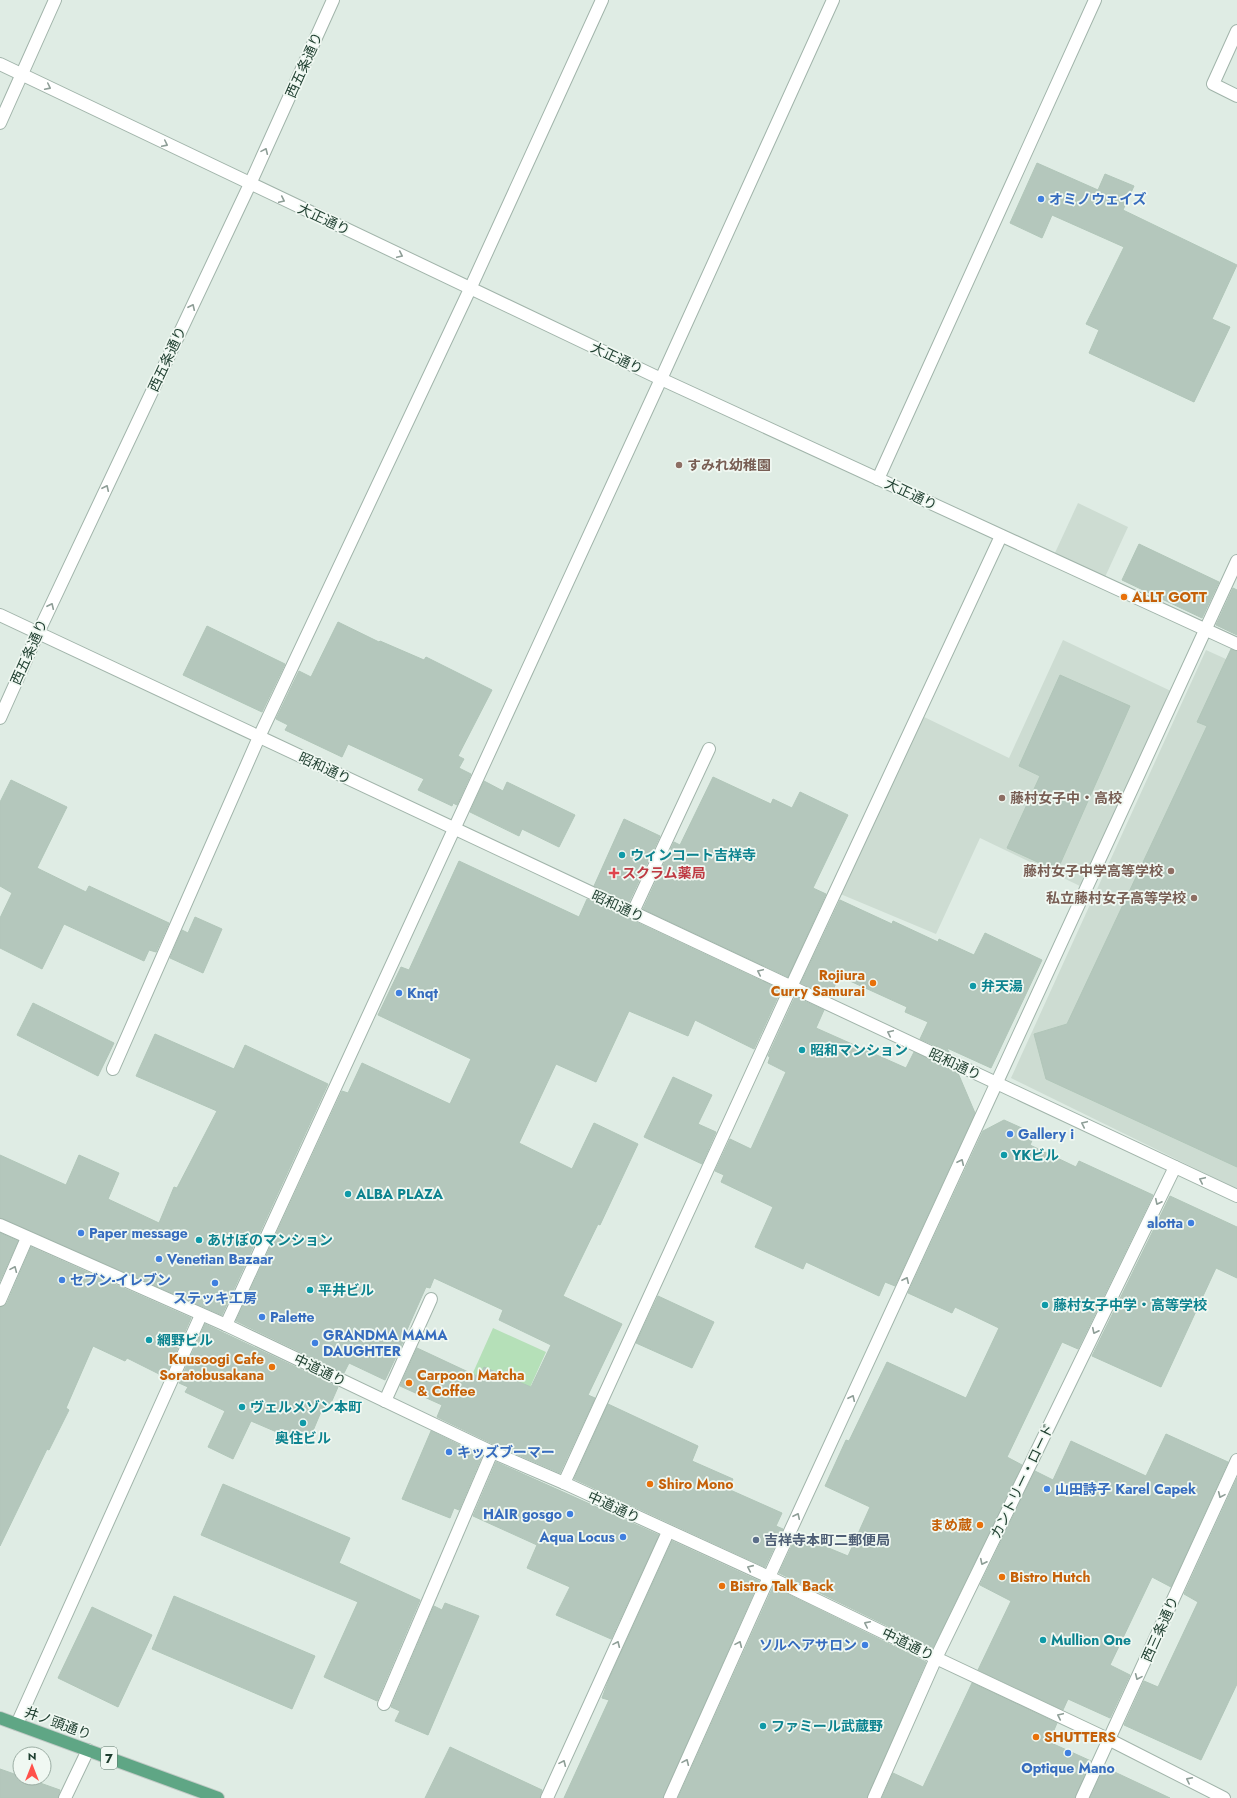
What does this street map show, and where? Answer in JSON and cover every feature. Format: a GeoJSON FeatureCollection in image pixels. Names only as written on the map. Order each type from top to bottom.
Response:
{"type":"FeatureCollection","features":[{"type":"Feature","properties":{"kind":"main road","name":"井ノ頭通り"},"geometry":{"type":"LineString","coordinates":[[0,1718],[218,1798]]}},
{"type":"Feature","properties":{"kind":"street"},"geometry":{"type":"LineString","coordinates":[[0,123],[55,0]]}},
{"type":"Feature","properties":{"kind":"street","name":"西五条通り"},"geometry":{"type":"LineString","coordinates":[[0,718],[38,633],[250,184],[333,0]]}},
{"type":"Feature","properties":{"kind":"street"},"geometry":{"type":"LineString","coordinates":[[113,1069],[259,737],[470,289],[602,0]]}},
{"type":"Feature","properties":{"kind":"street"},"geometry":{"type":"LineString","coordinates":[[226,1325],[661,380],[833,0]]}},
{"type":"Feature","properties":{"kind":"street"},"geometry":{"type":"LineString","coordinates":[[878,479],[1095,0]]}},
{"type":"Feature","properties":{"kind":"street"},"geometry":{"type":"LineString","coordinates":[[1237,31],[1213,84],[1237,96]]}},
{"type":"Feature","properties":{"kind":"street","name":"大正通り"},"geometry":{"type":"LineString","coordinates":[[0,64],[661,380],[1237,644]]}},
{"type":"Feature","properties":{"kind":"street"},"geometry":{"type":"LineString","coordinates":[[564,1483],[791,987],[1001,536]]}},
{"type":"Feature","properties":{"kind":"street"},"geometry":{"type":"LineString","coordinates":[[670,1798],[769,1577],[1237,561]]}},
{"type":"Feature","properties":{"kind":"street","name":"昭和通り"},"geometry":{"type":"LineString","coordinates":[[0,615],[1237,1196]]}},
{"type":"Feature","properties":{"kind":"street"},"geometry":{"type":"LineString","coordinates":[[633,912],[709,749]]}},
{"type":"Feature","properties":{"kind":"street","name":"カントリー・ロード"},"geometry":{"type":"LineString","coordinates":[[874,1798],[936,1658],[1175,1167]]}},
{"type":"Feature","properties":{"kind":"street","name":"中道通り"},"geometry":{"type":"LineString","coordinates":[[0,1225],[226,1325],[492,1452],[564,1483],[769,1577],[1110,1740],[1224,1798]]}},
{"type":"Feature","properties":{"kind":"street"},"geometry":{"type":"LineString","coordinates":[[0,1300],[27,1238]]}},
{"type":"Feature","properties":{"kind":"street"},"geometry":{"type":"LineString","coordinates":[[385,1401],[431,1299]]}},
{"type":"Feature","properties":{"kind":"street"},"geometry":{"type":"LineString","coordinates":[[17,1724],[201,1315]]}},
{"type":"Feature","properties":{"kind":"street"},"geometry":{"type":"LineString","coordinates":[[384,1704],[492,1452]]}},
{"type":"Feature","properties":{"kind":"street","name":"西三条通り"},"geometry":{"type":"LineString","coordinates":[[1082,1798],[1110,1740],[1237,1460]]}},
{"type":"Feature","properties":{"kind":"street"},"geometry":{"type":"LineString","coordinates":[[547,1798],[668,1532]]}},
{"type":"Feature","properties":{"kind":"street"},"geometry":{"type":"LineString","coordinates":[[65,1798],[88,1750]]}},
{"type":"Feature","properties":{"kind":"shaded area"},"geometry":{"type":"Polygon","coordinates":[[[1078,503],[1128,527],[1105,577],[1054,555],[1078,503]]]}},
{"type":"Feature","properties":{"kind":"shaded area","name":"藤村女子中・高校"},"geometry":{"type":"Polygon","coordinates":[[[1063,640],[1173,692],[1080,886],[980,838],[936,934],[838,893],[922,716],[1009,758],[1063,640]]]}},
{"type":"Feature","properties":{"kind":"shaded area","name":"藤村女子中学高等学校"},"geometry":{"type":"Polygon","coordinates":[[[1206,650],[1237,664],[1237,1189],[1011,1078],[1206,650]]]}},
{"type":"Feature","properties":{"kind":"green space"},"geometry":{"type":"Polygon","coordinates":[[[493,1328],[546,1352],[508,1436],[455,1413],[493,1328]]]}},
{"type":"Feature","properties":{"kind":"building"},"geometry":{"type":"Polygon","coordinates":[[[1037,163],[1098,190],[1105,174],[1134,186],[1123,210],[1237,265],[1212,319],[1230,327],[1194,402],[1089,353],[1099,330],[1086,324],[1124,247],[1052,215],[1042,238],[1010,223],[1037,163]]]}},
{"type":"Feature","properties":{"kind":"building"},"geometry":{"type":"Polygon","coordinates":[[[1139,544],[1219,582],[1202,618],[1122,580],[1139,544]]]}},
{"type":"Feature","properties":{"kind":"building"},"geometry":{"type":"Polygon","coordinates":[[[1233,588],[1237,590],[1237,635],[1216,625],[1233,588]]]}},
{"type":"Feature","properties":{"kind":"building"},"geometry":{"type":"Polygon","coordinates":[[[338,622],[379,642],[380,641],[424,660],[426,657],[492,690],[458,756],[464,759],[459,768],[471,774],[457,805],[453,803],[452,806],[418,790],[424,779],[348,744],[342,757],[285,730],[288,725],[276,719],[299,671],[311,677],[338,622]]]}},
{"type":"Feature","properties":{"kind":"building"},"geometry":{"type":"Polygon","coordinates":[[[207,626],[285,664],[262,712],[183,675],[207,626]]]}},
{"type":"Feature","properties":{"kind":"building","name":"藤村女子中学高等学校"},"geometry":{"type":"Polygon","coordinates":[[[1231,649],[1237,651],[1237,1167],[1046,1079],[1034,1034],[1067,1024],[1207,726],[1197,722],[1231,649]]]}},
{"type":"Feature","properties":{"kind":"building"},"geometry":{"type":"Polygon","coordinates":[[[1060,675],[1130,706],[1057,871],[1007,848],[1040,776],[1019,766],[1060,675]]]}},
{"type":"Feature","properties":{"kind":"building"},"geometry":{"type":"Polygon","coordinates":[[[713,777],[771,804],[773,799],[792,808],[800,792],[848,815],[813,888],[826,894],[788,977],[643,909],[674,842],[680,845],[713,777]]]}},
{"type":"Feature","properties":{"kind":"building"},"geometry":{"type":"Polygon","coordinates":[[[11,780],[67,807],[37,868],[86,892],[89,886],[169,923],[156,952],[149,950],[144,961],[64,924],[42,969],[0,948],[0,918],[12,893],[0,886],[0,802],[11,780]]]}},
{"type":"Feature","properties":{"kind":"building"},"geometry":{"type":"Polygon","coordinates":[[[484,781],[503,791],[507,782],[575,815],[559,847],[522,829],[519,836],[470,812],[484,781]]]}},
{"type":"Feature","properties":{"kind":"building","name":"ウィンコート吉祥寺"},"geometry":{"type":"Polygon","coordinates":[[[624,819],[660,836],[629,902],[594,886],[624,819]]]}},
{"type":"Feature","properties":{"kind":"building"},"geometry":{"type":"Polygon","coordinates":[[[459,861],[579,917],[587,899],[781,990],[754,1049],[695,1020],[688,1036],[629,1011],[596,1082],[556,1064],[519,1143],[572,1169],[594,1123],[638,1144],[600,1225],[598,1224],[563,1296],[622,1324],[588,1395],[595,1398],[560,1473],[495,1445],[437,1417],[442,1405],[400,1386],[417,1348],[479,1377],[484,1367],[531,1387],[551,1345],[499,1320],[503,1310],[434,1278],[430,1288],[426,1287],[385,1380],[349,1363],[344,1373],[236,1321],[342,1091],[348,1093],[362,1063],[450,1104],[471,1059],[378,1015],[401,967],[409,970],[459,861]]]}},
{"type":"Feature","properties":{"kind":"building"},"geometry":{"type":"Polygon","coordinates":[[[840,900],[892,924],[893,921],[938,942],[939,939],[974,955],[985,933],[1042,960],[991,1068],[947,1048],[949,1052],[920,1039],[928,1022],[905,1012],[907,1007],[839,976],[830,997],[801,983],[840,900]]]}},
{"type":"Feature","properties":{"kind":"building"},"geometry":{"type":"Polygon","coordinates":[[[195,917],[222,929],[203,973],[170,958],[182,930],[188,933],[195,917]]]}},
{"type":"Feature","properties":{"kind":"building"},"geometry":{"type":"Polygon","coordinates":[[[795,997],[824,1010],[816,1028],[906,1068],[914,1052],[958,1073],[975,1113],[895,1286],[885,1282],[879,1296],[806,1262],[803,1269],[755,1247],[773,1207],[721,1182],[724,1175],[715,1171],[730,1139],[751,1149],[786,1072],[768,1063],[770,1057],[768,1056],[795,997]]]}},
{"type":"Feature","properties":{"kind":"building"},"geometry":{"type":"Polygon","coordinates":[[[33,1003],[114,1043],[98,1076],[17,1035],[33,1003]]]}},
{"type":"Feature","properties":{"kind":"building"},"geometry":{"type":"Polygon","coordinates":[[[155,1034],[234,1069],[245,1045],[328,1084],[222,1315],[0,1218],[0,1155],[66,1185],[79,1155],[119,1173],[108,1199],[159,1223],[174,1187],[177,1188],[217,1111],[136,1076],[155,1034]]]}},
{"type":"Feature","properties":{"kind":"building"},"geometry":{"type":"Polygon","coordinates":[[[673,1077],[712,1095],[698,1124],[716,1132],[702,1164],[644,1137],[673,1077]]]}},
{"type":"Feature","properties":{"kind":"building"},"geometry":{"type":"Polygon","coordinates":[[[1004,1120],[1035,1134],[1030,1145],[1076,1167],[1079,1161],[1153,1195],[1078,1349],[1062,1342],[1007,1457],[1022,1465],[933,1648],[779,1573],[797,1535],[848,1556],[870,1507],[825,1486],[846,1440],[849,1441],[887,1362],[966,1398],[999,1328],[955,1307],[952,1313],[908,1293],[983,1131],[1004,1120]]]}},
{"type":"Feature","properties":{"kind":"building"},"geometry":{"type":"Polygon","coordinates":[[[1170,1196],[1237,1227],[1237,1278],[1216,1268],[1161,1387],[1092,1356],[1170,1196]]]}},
{"type":"Feature","properties":{"kind":"building"},"geometry":{"type":"Polygon","coordinates":[[[0,1233],[18,1241],[0,1281],[0,1233]]]}},
{"type":"Feature","properties":{"kind":"building"},"geometry":{"type":"Polygon","coordinates":[[[31,1247],[191,1318],[165,1377],[127,1358],[125,1361],[93,1346],[66,1408],[69,1410],[49,1450],[47,1449],[0,1546],[0,1307],[7,1303],[31,1247]]]}},
{"type":"Feature","properties":{"kind":"building"},"geometry":{"type":"Polygon","coordinates":[[[658,1296],[714,1322],[692,1368],[636,1343],[658,1296]]]}},
{"type":"Feature","properties":{"kind":"building"},"geometry":{"type":"Polygon","coordinates":[[[205,1324],[338,1387],[328,1410],[323,1407],[307,1445],[251,1421],[233,1459],[208,1447],[225,1411],[185,1392],[188,1387],[179,1383],[205,1324]]]}},
{"type":"Feature","properties":{"kind":"building"},"geometry":{"type":"Polygon","coordinates":[[[608,1404],[698,1446],[692,1461],[733,1479],[728,1489],[782,1513],[776,1526],[783,1529],[765,1567],[574,1479],[608,1404]]]}},
{"type":"Feature","properties":{"kind":"building"},"geometry":{"type":"Polygon","coordinates":[[[431,1431],[482,1456],[459,1510],[454,1508],[450,1518],[402,1499],[431,1431]]]}},
{"type":"Feature","properties":{"kind":"building"},"geometry":{"type":"Polygon","coordinates":[[[1166,1434],[1228,1462],[1171,1587],[1152,1577],[1110,1665],[1130,1675],[1110,1718],[1068,1699],[1063,1710],[978,1670],[1011,1601],[980,1585],[1035,1471],[1053,1480],[1071,1441],[1146,1476],[1166,1434]]]}},
{"type":"Feature","properties":{"kind":"building"},"geometry":{"type":"Polygon","coordinates":[[[496,1462],[659,1535],[611,1639],[556,1615],[570,1587],[527,1568],[537,1545],[473,1516],[496,1462]]]}},
{"type":"Feature","properties":{"kind":"building"},"geometry":{"type":"Polygon","coordinates":[[[1237,1478],[1237,1684],[1201,1760],[1124,1725],[1144,1681],[1158,1687],[1198,1602],[1184,1594],[1237,1478]]]}},
{"type":"Feature","properties":{"kind":"building"},"geometry":{"type":"Polygon","coordinates":[[[223,1484],[350,1538],[339,1563],[420,1600],[377,1701],[324,1677],[358,1602],[201,1535],[223,1484]]]}},
{"type":"Feature","properties":{"kind":"building"},"geometry":{"type":"Polygon","coordinates":[[[672,1541],[759,1581],[663,1798],[564,1798],[609,1700],[602,1698],[609,1679],[672,1541]]]}},
{"type":"Feature","properties":{"kind":"building"},"geometry":{"type":"Polygon","coordinates":[[[773,1587],[926,1662],[867,1798],[678,1798],[773,1587]]]}},
{"type":"Feature","properties":{"kind":"building"},"geometry":{"type":"Polygon","coordinates":[[[174,1596],[315,1656],[292,1709],[152,1649],[174,1596]]]}},
{"type":"Feature","properties":{"kind":"building"},"geometry":{"type":"Polygon","coordinates":[[[445,1603],[479,1616],[428,1735],[395,1721],[400,1711],[391,1707],[434,1606],[442,1610],[445,1603]]]}},
{"type":"Feature","properties":{"kind":"building"},"geometry":{"type":"Polygon","coordinates":[[[92,1607],[152,1635],[118,1707],[58,1678],[92,1607]]]}},
{"type":"Feature","properties":{"kind":"building"},"geometry":{"type":"Polygon","coordinates":[[[972,1683],[1057,1723],[1049,1742],[1091,1761],[1075,1798],[882,1798],[893,1773],[923,1787],[972,1683]]]}},
{"type":"Feature","properties":{"kind":"building"},"geometry":{"type":"Polygon","coordinates":[[[450,1747],[542,1790],[540,1798],[425,1798],[450,1747]]]}},
{"type":"Feature","properties":{"kind":"building"},"geometry":{"type":"Polygon","coordinates":[[[1104,1767],[1170,1798],[1090,1798],[1104,1767]]]}},
{"type":"Feature","properties":{"kind":"building"},"geometry":{"type":"Polygon","coordinates":[[[0,1769],[12,1773],[12,1786],[49,1786],[60,1790],[58,1798],[0,1798],[0,1769]]]}},
{"type":"Feature","properties":{"kind":"place","name":"オミノウェイズ"},"geometry":{"type":"Point","coordinates":[1041,199]}},
{"type":"Feature","properties":{"kind":"place","name":"すみれ幼稚園"},"geometry":{"type":"Point","coordinates":[679,465]}},
{"type":"Feature","properties":{"kind":"place","name":"ALLT GOTT"},"geometry":{"type":"Point","coordinates":[1124,597]}},
{"type":"Feature","properties":{"kind":"place","name":"藤村女子中・高校"},"geometry":{"type":"Point","coordinates":[1002,798]}},
{"type":"Feature","properties":{"kind":"place","name":"ウィンコート吉祥寺"},"geometry":{"type":"Point","coordinates":[622,855]}},
{"type":"Feature","properties":{"kind":"place","name":"藤村女子中学高等学校"},"geometry":{"type":"Point","coordinates":[1171,871]}},
{"type":"Feature","properties":{"kind":"place","name":"スクラム薬局"},"geometry":{"type":"Point","coordinates":[614,873]}},
{"type":"Feature","properties":{"kind":"place","name":"私立藤村女子高等学校"},"geometry":{"type":"Point","coordinates":[1194,898]}},
{"type":"Feature","properties":{"kind":"place","name":"Rojiura Curry Samurai"},"geometry":{"type":"Point","coordinates":[873,983]}},
{"type":"Feature","properties":{"kind":"place","name":"弁天湯"},"geometry":{"type":"Point","coordinates":[973,986]}},
{"type":"Feature","properties":{"kind":"place","name":"Knqt"},"geometry":{"type":"Point","coordinates":[399,993]}},
{"type":"Feature","properties":{"kind":"place","name":"昭和マンション"},"geometry":{"type":"Point","coordinates":[802,1050]}},
{"type":"Feature","properties":{"kind":"place","name":"Gallery i"},"geometry":{"type":"Point","coordinates":[1010,1134]}},
{"type":"Feature","properties":{"kind":"place","name":"YKビル"},"geometry":{"type":"Point","coordinates":[1004,1155]}},
{"type":"Feature","properties":{"kind":"place","name":"ALBA PLAZA"},"geometry":{"type":"Point","coordinates":[348,1194]}},
{"type":"Feature","properties":{"kind":"place","name":"alotta"},"geometry":{"type":"Point","coordinates":[1191,1223]}},
{"type":"Feature","properties":{"kind":"place","name":"Paper message"},"geometry":{"type":"Point","coordinates":[81,1233]}},
{"type":"Feature","properties":{"kind":"place","name":"あけぼのマンション"},"geometry":{"type":"Point","coordinates":[199,1240]}},
{"type":"Feature","properties":{"kind":"place","name":"Venetian Bazaar"},"geometry":{"type":"Point","coordinates":[159,1259]}},
{"type":"Feature","properties":{"kind":"place","name":"セブン-イレブン"},"geometry":{"type":"Point","coordinates":[62,1280]}},
{"type":"Feature","properties":{"kind":"place","name":"ステッキ工房"},"geometry":{"type":"Point","coordinates":[215,1283]}},
{"type":"Feature","properties":{"kind":"place","name":"平井ビル"},"geometry":{"type":"Point","coordinates":[310,1290]}},
{"type":"Feature","properties":{"kind":"place","name":"藤村女子中学・高等学校"},"geometry":{"type":"Point","coordinates":[1045,1305]}},
{"type":"Feature","properties":{"kind":"place","name":"Palette"},"geometry":{"type":"Point","coordinates":[262,1317]}},
{"type":"Feature","properties":{"kind":"place","name":"網野ビル"},"geometry":{"type":"Point","coordinates":[149,1340]}},
{"type":"Feature","properties":{"kind":"place","name":"GRANDMA MAMA DAUGHTER"},"geometry":{"type":"Point","coordinates":[315,1343]}},
{"type":"Feature","properties":{"kind":"place","name":"Kuusoogi Cafe Soratobusakana"},"geometry":{"type":"Point","coordinates":[272,1367]}},
{"type":"Feature","properties":{"kind":"place","name":"Carpoon Matcha & Coffee"},"geometry":{"type":"Point","coordinates":[409,1383]}},
{"type":"Feature","properties":{"kind":"place","name":"ヴェルメゾン本町"},"geometry":{"type":"Point","coordinates":[242,1407]}},
{"type":"Feature","properties":{"kind":"place","name":"奥住ビル"},"geometry":{"type":"Point","coordinates":[303,1423]}},
{"type":"Feature","properties":{"kind":"place","name":"キッズブーマー"},"geometry":{"type":"Point","coordinates":[449,1452]}},
{"type":"Feature","properties":{"kind":"place","name":"Shiro Mono"},"geometry":{"type":"Point","coordinates":[650,1484]}},
{"type":"Feature","properties":{"kind":"place","name":"山田詩子 Karel Capek"},"geometry":{"type":"Point","coordinates":[1047,1489]}},
{"type":"Feature","properties":{"kind":"place","name":"HAIR gosgo"},"geometry":{"type":"Point","coordinates":[570,1514]}},
{"type":"Feature","properties":{"kind":"place","name":"まめ蔵"},"geometry":{"type":"Point","coordinates":[980,1525]}},
{"type":"Feature","properties":{"kind":"place","name":"Aqua Locus"},"geometry":{"type":"Point","coordinates":[623,1537]}},
{"type":"Feature","properties":{"kind":"place","name":"吉祥寺本町二郵便局"},"geometry":{"type":"Point","coordinates":[756,1540]}},
{"type":"Feature","properties":{"kind":"place","name":"Bistro Hutch"},"geometry":{"type":"Point","coordinates":[1002,1577]}},
{"type":"Feature","properties":{"kind":"place","name":"Bistro Talk Back"},"geometry":{"type":"Point","coordinates":[722,1586]}},
{"type":"Feature","properties":{"kind":"place","name":"Mullion One"},"geometry":{"type":"Point","coordinates":[1043,1640]}},
{"type":"Feature","properties":{"kind":"place","name":"ソルヘアサロン"},"geometry":{"type":"Point","coordinates":[865,1645]}},
{"type":"Feature","properties":{"kind":"place","name":"ファミール武蔵野"},"geometry":{"type":"Point","coordinates":[763,1726]}},
{"type":"Feature","properties":{"kind":"place","name":"SHUTTERS"},"geometry":{"type":"Point","coordinates":[1036,1737]}},
{"type":"Feature","properties":{"kind":"place","name":"Optique Mano"},"geometry":{"type":"Point","coordinates":[1068,1753]}}]}
